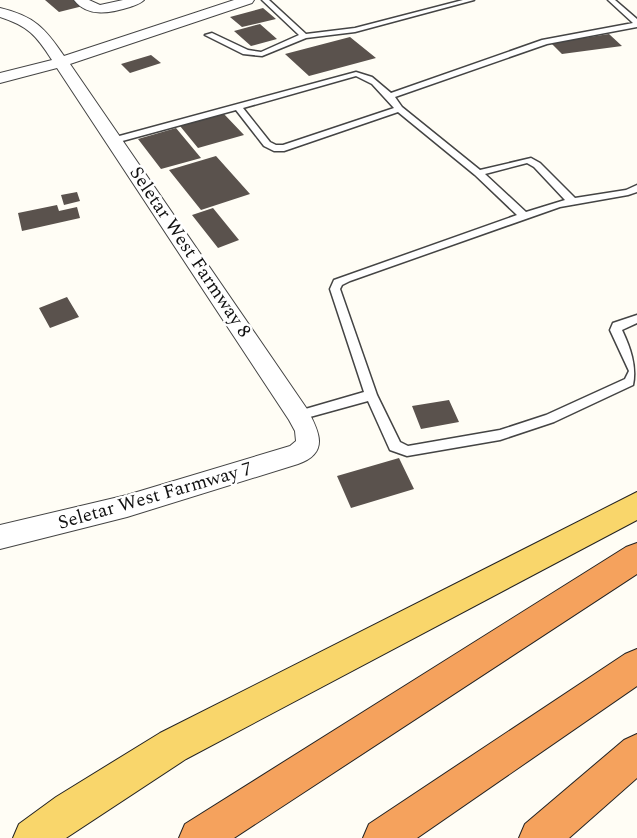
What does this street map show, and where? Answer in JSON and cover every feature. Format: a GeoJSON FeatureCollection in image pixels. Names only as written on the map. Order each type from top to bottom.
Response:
{"type":"FeatureCollection","features":[{"type":"Feature","properties":{"kind":"highway"},"geometry":{"type":"LineString","coordinates":[[199,838],[637,557]]}},
{"type":"Feature","properties":{"kind":"highway"},"geometry":{"type":"LineString","coordinates":[[383,838],[637,666]]}},
{"type":"Feature","properties":{"kind":"highway"},"geometry":{"type":"LineString","coordinates":[[540,838],[637,753]]}},
{"type":"Feature","properties":{"kind":"main road"},"geometry":{"type":"LineString","coordinates":[[33,838],[70,811],[173,746],[637,505]]}},
{"type":"Feature","properties":{"kind":"street"},"geometry":{"type":"LineString","coordinates":[[81,0],[92,9],[113,7],[137,0]]}},
{"type":"Feature","properties":{"kind":"street"},"geometry":{"type":"LineString","coordinates":[[0,78],[61,62],[143,33],[247,0]]}},
{"type":"Feature","properties":{"kind":"street"},"geometry":{"type":"LineString","coordinates":[[113,7],[143,33]]}},
{"type":"Feature","properties":{"kind":"street","name":"Seletar West Farmway 8"},"geometry":{"type":"LineString","coordinates":[[0,12],[26,21],[46,40],[299,414],[310,439],[308,447]]}},
{"type":"Feature","properties":{"kind":"street","name":"Seletar West Farmway 7"},"geometry":{"type":"LineString","coordinates":[[0,537],[127,506],[298,454],[308,447]]}},
{"type":"Feature","properties":{"kind":"lane"},"geometry":{"type":"LineString","coordinates":[[265,0],[304,36]]}},
{"type":"Feature","properties":{"kind":"lane"},"geometry":{"type":"LineString","coordinates":[[209,35],[252,54],[262,54],[304,36],[355,30],[472,0]]}},
{"type":"Feature","properties":{"kind":"lane"},"geometry":{"type":"LineString","coordinates":[[611,0],[637,24]]}},
{"type":"Feature","properties":{"kind":"lane"},"geometry":{"type":"LineString","coordinates":[[390,96],[545,42],[637,24]]}},
{"type":"Feature","properties":{"kind":"lane"},"geometry":{"type":"LineString","coordinates":[[115,140],[356,74],[368,76],[390,96],[399,109],[478,173],[524,216]]}},
{"type":"Feature","properties":{"kind":"lane"},"geometry":{"type":"LineString","coordinates":[[238,107],[267,144],[274,148],[284,148],[399,109]]}},
{"type":"Feature","properties":{"kind":"lane"},"geometry":{"type":"LineString","coordinates":[[478,173],[528,160],[536,165],[570,200]]}},
{"type":"Feature","properties":{"kind":"lane"},"geometry":{"type":"LineString","coordinates":[[637,188],[628,192],[570,200],[346,279],[334,289],[371,394],[395,446],[401,450],[500,436],[550,419],[629,382],[635,371],[616,330],[616,326],[637,319]]}},
{"type":"Feature","properties":{"kind":"lane"},"geometry":{"type":"LineString","coordinates":[[628,192],[637,199]]}},
{"type":"Feature","properties":{"kind":"lane"},"geometry":{"type":"LineString","coordinates":[[299,414],[371,394]]}},
{"type":"Feature","properties":{"kind":"building"},"geometry":{"type":"Polygon","coordinates":[[[45,0],[76,0],[83,6],[59,12],[45,0]]]}},
{"type":"Feature","properties":{"kind":"building"},"geometry":{"type":"Polygon","coordinates":[[[263,8],[276,19],[242,27],[230,17],[263,8]]]}},
{"type":"Feature","properties":{"kind":"building"},"geometry":{"type":"Polygon","coordinates":[[[260,24],[277,39],[251,46],[234,31],[260,24]]]}},
{"type":"Feature","properties":{"kind":"building"},"geometry":{"type":"Polygon","coordinates":[[[609,34],[622,46],[562,54],[551,43],[609,34]]]}},
{"type":"Feature","properties":{"kind":"building"},"geometry":{"type":"Polygon","coordinates":[[[350,37],[376,58],[309,76],[285,54],[350,37]]]}},
{"type":"Feature","properties":{"kind":"building"},"geometry":{"type":"Polygon","coordinates":[[[151,55],[161,63],[130,73],[121,64],[151,55]]]}},
{"type":"Feature","properties":{"kind":"building"},"geometry":{"type":"Polygon","coordinates":[[[224,114],[244,135],[198,148],[180,126],[224,114]]]}},
{"type":"Feature","properties":{"kind":"building"},"geometry":{"type":"Polygon","coordinates":[[[176,128],[201,158],[161,169],[138,139],[176,128]]]}},
{"type":"Feature","properties":{"kind":"building"},"geometry":{"type":"Polygon","coordinates":[[[216,156],[250,194],[201,210],[169,170],[216,156]]]}},
{"type":"Feature","properties":{"kind":"building"},"geometry":{"type":"Polygon","coordinates":[[[77,192],[80,201],[64,205],[61,195],[77,192]]]}},
{"type":"Feature","properties":{"kind":"building"},"geometry":{"type":"Polygon","coordinates":[[[57,205],[59,211],[77,207],[80,218],[22,231],[18,213],[57,205]]]}},
{"type":"Feature","properties":{"kind":"building"},"geometry":{"type":"Polygon","coordinates":[[[213,208],[239,240],[218,248],[192,215],[213,208]]]}},
{"type":"Feature","properties":{"kind":"building"},"geometry":{"type":"Polygon","coordinates":[[[67,297],[79,317],[50,328],[39,308],[67,297]]]}},
{"type":"Feature","properties":{"kind":"building"},"geometry":{"type":"Polygon","coordinates":[[[449,400],[459,422],[421,429],[412,406],[449,400]]]}},
{"type":"Feature","properties":{"kind":"building"},"geometry":{"type":"Polygon","coordinates":[[[399,458],[414,489],[351,508],[337,476],[399,458]]]}}]}
